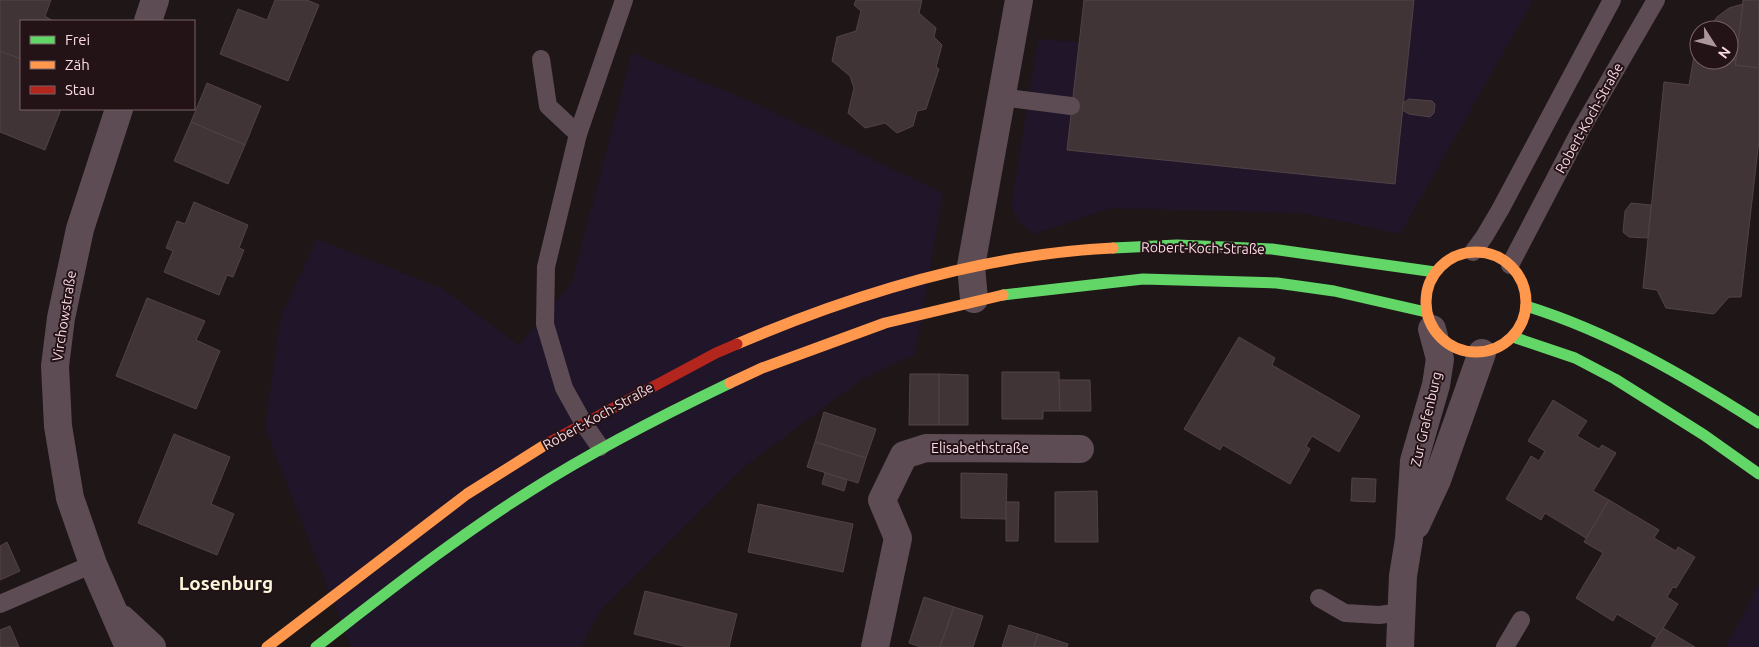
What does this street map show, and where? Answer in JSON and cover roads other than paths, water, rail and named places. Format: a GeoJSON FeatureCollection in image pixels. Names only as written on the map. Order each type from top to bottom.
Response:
{"type":"FeatureCollection","features":[{"type":"Feature","properties":{"kind":"street"},"geometry":{"type":"LineString","coordinates":[[148,20],[155,0]]}},
{"type":"Feature","properties":{"kind":"street"},"geometry":{"type":"LineString","coordinates":[[974,299],[971,266],[980,227],[1000,97],[1019,0]]}},
{"type":"Feature","properties":{"kind":"street","name":"Virchowstraße"},"geometry":{"type":"LineString","coordinates":[[119,110],[80,229],[61,318],[55,366],[58,426],[70,498],[93,564],[130,647]]}},
{"type":"Feature","properties":{"kind":"street","name":"Robert-Koch-Straße"},"geometry":{"type":"LineString","coordinates":[[267,647],[467,494],[536,450],[716,353],[790,321],[866,296],[971,266],[1068,250],[1177,245],[1272,249],[1435,272]]}},
{"type":"Feature","properties":{"kind":"street"},"geometry":{"type":"LineString","coordinates":[[1473,252],[1493,254],[1510,265],[1520,277],[1525,290],[1526,306],[1522,322],[1513,336],[1499,348],[1482,353],[1463,352],[1446,343],[1429,320],[1426,291],[1435,272],[1452,258],[1473,252]]}},
{"type":"Feature","properties":{"kind":"street","name":"Robert-Koch-Straße"},"geometry":{"type":"LineString","coordinates":[[316,647],[452,544],[600,447],[665,412],[803,350],[877,324],[974,299],[1056,285],[1183,279],[1276,282],[1340,291],[1429,320]]}},
{"type":"Feature","properties":{"kind":"street"},"geometry":{"type":"LineString","coordinates":[[1526,306],[1570,320],[1632,350],[1691,380],[1759,424]]}},
{"type":"Feature","properties":{"kind":"street","name":"Zur Grafenburg"},"geometry":{"type":"LineString","coordinates":[[1400,647],[1403,576],[1409,540],[1414,461],[1436,385],[1440,359],[1429,320]]}},
{"type":"Feature","properties":{"kind":"street"},"geometry":{"type":"LineString","coordinates":[[1513,336],[1575,358],[1615,379],[1704,435],[1759,474]]}},
{"type":"Feature","properties":{"kind":"street","name":"Zur Grafenburg"},"geometry":{"type":"LineString","coordinates":[[1409,540],[1437,480],[1482,353]]}},
{"type":"Feature","properties":{"kind":"street","name":"Elisabethstraße"},"geometry":{"type":"LineString","coordinates":[[875,647],[898,538],[882,500],[904,455],[926,448],[1080,449]]}},
{"type":"Feature","properties":{"kind":"street","name":"Virchowstraße"},"geometry":{"type":"LineString","coordinates":[[113,611],[152,647]]}},
{"type":"Feature","properties":{"kind":"lane"},"geometry":{"type":"LineString","coordinates":[[600,447],[584,424],[564,388],[545,324],[546,267],[578,134],[624,0]]}},
{"type":"Feature","properties":{"kind":"lane"},"geometry":{"type":"LineString","coordinates":[[1473,252],[1500,210],[1612,0]]}},
{"type":"Feature","properties":{"kind":"lane","name":"Robert-Koch-Straße"},"geometry":{"type":"LineString","coordinates":[[1510,265],[1580,131],[1656,0]]}},
{"type":"Feature","properties":{"kind":"lane"},"geometry":{"type":"LineString","coordinates":[[541,59],[548,106],[578,134]]}},
{"type":"Feature","properties":{"kind":"lane"},"geometry":{"type":"LineString","coordinates":[[1000,97],[1071,106]]}},
{"type":"Feature","properties":{"kind":"lane"},"geometry":{"type":"LineString","coordinates":[[0,604],[93,564]]}},
{"type":"Feature","properties":{"kind":"lane"},"geometry":{"type":"LineString","coordinates":[[1320,598],[1345,613],[1379,615],[1402,612]]}},
{"type":"Feature","properties":{"kind":"lane"},"geometry":{"type":"LineString","coordinates":[[1505,647],[1521,620]]}},
{"type":"Feature","properties":{"kind":"district","name":"Losenburg"},"geometry":{"type":"Point","coordinates":[226,583]}}]}
